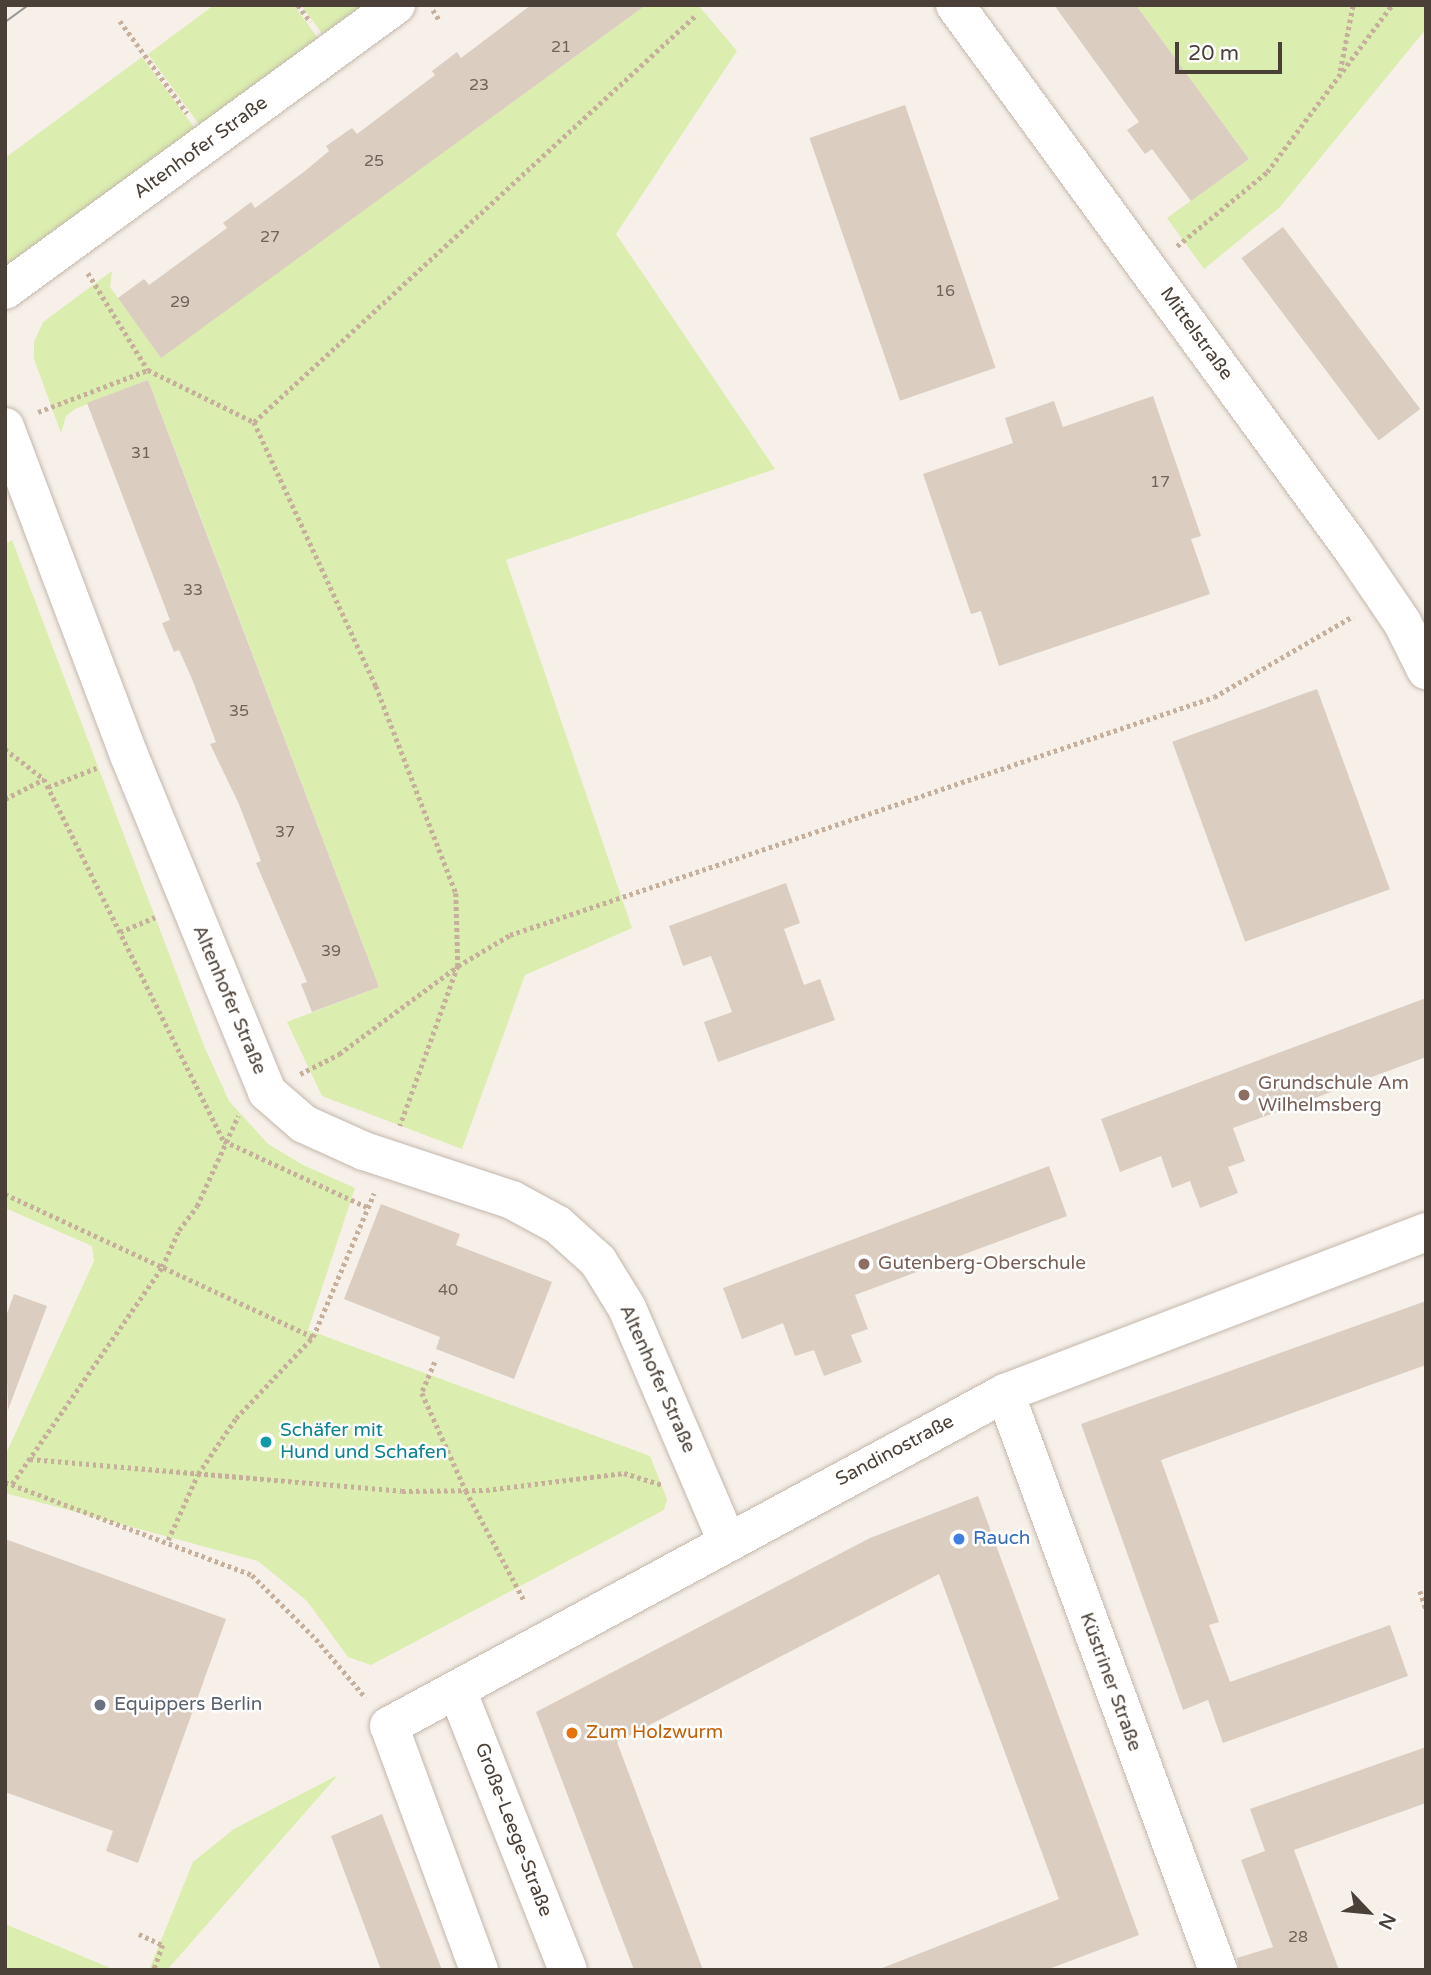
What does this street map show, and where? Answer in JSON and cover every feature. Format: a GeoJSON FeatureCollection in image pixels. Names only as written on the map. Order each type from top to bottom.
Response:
{"type":"FeatureCollection","features":[{"type":"Feature","properties":{"kind":"street","name":"Altenhofer Straße"},"geometry":{"type":"LineString","coordinates":[[5,290],[396,5]]}},
{"type":"Feature","properties":{"kind":"street","name":"Mittelstraße"},"geometry":{"type":"LineString","coordinates":[[955,5],[1353,550],[1402,622],[1426,670]]}},
{"type":"Feature","properties":{"kind":"street","name":"Altenhofer Straße"},"geometry":{"type":"LineString","coordinates":[[18,421],[129,755],[268,1091],[304,1124],[389,1158],[512,1200],[558,1225],[598,1261],[627,1308],[726,1539]]}},
{"type":"Feature","properties":{"kind":"street","name":"Sandinostraße"},"geometry":{"type":"LineString","coordinates":[[389,1726],[726,1539],[1005,1393],[1426,1231]]}},
{"type":"Feature","properties":{"kind":"street","name":"Küstriner Straße"},"geometry":{"type":"LineString","coordinates":[[1005,1393],[1217,1970]]}},
{"type":"Feature","properties":{"kind":"street","name":"Große-Leege-Straße"},"geometry":{"type":"LineString","coordinates":[[457,1690],[568,1970]]}},
{"type":"Feature","properties":{"kind":"street"},"geometry":{"type":"LineString","coordinates":[[389,1726],[479,1970]]}},
{"type":"Feature","properties":{"kind":"path"},"geometry":{"type":"LineString","coordinates":[[1340,72],[1353,5]]}},
{"type":"Feature","properties":{"kind":"path"},"geometry":{"type":"LineString","coordinates":[[1176,246],[1267,172],[1392,5]]}},
{"type":"Feature","properties":{"kind":"path"},"geometry":{"type":"LineString","coordinates":[[254,422],[697,14]]}},
{"type":"Feature","properties":{"kind":"path"},"geometry":{"type":"LineString","coordinates":[[120,21],[211,140]]}},
{"type":"Feature","properties":{"kind":"path"},"geometry":{"type":"LineString","coordinates":[[106,298],[148,370],[254,422],[376,686],[456,893],[458,966],[389,1158],[313,1338],[236,1418],[198,1474],[168,1540]]}},
{"type":"Feature","properties":{"kind":"path"},"geometry":{"type":"LineString","coordinates":[[18,421],[148,370]]}},
{"type":"Feature","properties":{"kind":"path"},"geometry":{"type":"LineString","coordinates":[[12,1484],[162,1267],[179,1230],[197,1206],[224,1141],[239,1114],[268,1091],[339,1055],[458,966],[510,935],[1214,697],[1360,611]]}},
{"type":"Feature","properties":{"kind":"path"},"geometry":{"type":"LineString","coordinates":[[5,749],[44,779],[224,1141],[368,1207]]}},
{"type":"Feature","properties":{"kind":"path"},"geometry":{"type":"LineString","coordinates":[[5,799],[44,779]]}},
{"type":"Feature","properties":{"kind":"path"},"geometry":{"type":"LineString","coordinates":[[6,1194],[313,1338]]}},
{"type":"Feature","properties":{"kind":"path"},"geometry":{"type":"LineString","coordinates":[[435,1362],[422,1394],[466,1490],[524,1600]]}},
{"type":"Feature","properties":{"kind":"path"},"geometry":{"type":"LineString","coordinates":[[30,1460],[402,1491],[466,1490],[624,1473],[711,1500]]}},
{"type":"Feature","properties":{"kind":"path"},"geometry":{"type":"LineString","coordinates":[[5,1482],[168,1540],[252,1575],[316,1639],[389,1726]]}},
{"type":"Feature","properties":{"kind":"path"},"geometry":{"type":"LineString","coordinates":[[1420,1591],[1426,1608]]}},
{"type":"Feature","properties":{"kind":"path"},"geometry":{"type":"LineString","coordinates":[[139,1934],[163,1945],[154,1970]]}},
{"type":"Feature","properties":{"kind":"green space"},"geometry":{"type":"Polygon","coordinates":[[[214,5],[294,5],[319,40],[201,127],[148,54],[214,5]]]}},
{"type":"Feature","properties":{"kind":"green space"},"geometry":{"type":"Polygon","coordinates":[[[301,5],[367,5],[324,36],[301,5]]]}},
{"type":"Feature","properties":{"kind":"green space"},"geometry":{"type":"Polygon","coordinates":[[[646,5],[698,5],[737,51],[616,234],[775,469],[506,560],[632,928],[525,975],[462,1149],[322,1096],[287,1022],[379,987],[196,505],[148,380],[75,409],[66,416],[61,433],[34,359],[34,342],[43,322],[112,271],[110,287],[161,357],[646,5]]]}},
{"type":"Feature","properties":{"kind":"green space"},"geometry":{"type":"Polygon","coordinates":[[[1136,5],[1426,5],[1426,29],[1280,207],[1204,269],[1167,218],[1249,159],[1136,5]]]}},
{"type":"Feature","properties":{"kind":"green space"},"geometry":{"type":"Polygon","coordinates":[[[142,57],[196,130],[5,269],[5,158],[142,57]]]}},
{"type":"Feature","properties":{"kind":"green space"},"geometry":{"type":"Polygon","coordinates":[[[12,540],[204,1046],[229,1101],[268,1144],[303,1165],[355,1188],[308,1330],[650,1456],[667,1499],[664,1510],[371,1665],[348,1657],[307,1601],[258,1561],[5,1493],[5,1456],[94,1261],[92,1246],[5,1208],[5,544],[12,540]]]}},
{"type":"Feature","properties":{"kind":"green space"},"geometry":{"type":"Polygon","coordinates":[[[338,1775],[167,1970],[149,1970],[193,1862],[234,1829],[338,1775]]]}},
{"type":"Feature","properties":{"kind":"green space"},"geometry":{"type":"Polygon","coordinates":[[[5,1924],[115,1970],[5,1970],[5,1924]]]}},
{"type":"Feature","properties":{"kind":"building"},"geometry":{"type":"Polygon","coordinates":[[[531,5],[646,5],[161,358],[118,298],[144,279],[149,285],[227,228],[223,223],[251,202],[255,208],[305,171],[329,151],[326,146],[352,128],[357,134],[435,75],[432,71],[457,52],[461,58],[531,5]]]}},
{"type":"Feature","properties":{"kind":"building"},"geometry":{"type":"Polygon","coordinates":[[[1054,5],[1136,5],[1249,159],[1191,201],[1152,149],[1145,154],[1127,130],[1139,122],[1054,5]]]}},
{"type":"Feature","properties":{"kind":"building"},"geometry":{"type":"Polygon","coordinates":[[[905,105],[996,368],[900,401],[810,138],[905,105]]]}},
{"type":"Feature","properties":{"kind":"building"},"geometry":{"type":"Polygon","coordinates":[[[1283,227],[1420,409],[1379,440],[1241,258],[1283,227]]]}},
{"type":"Feature","properties":{"kind":"building"},"geometry":{"type":"Polygon","coordinates":[[[148,380],[379,987],[312,1012],[301,984],[307,982],[256,863],[261,861],[238,802],[210,744],[216,742],[192,679],[179,650],[174,652],[162,623],[170,620],[87,403],[148,380]]]}},
{"type":"Feature","properties":{"kind":"building"},"geometry":{"type":"Polygon","coordinates":[[[1153,396],[1201,536],[1191,539],[1210,594],[999,666],[981,611],[971,614],[923,474],[1013,443],[1005,418],[1054,401],[1063,427],[1153,396]]]}},
{"type":"Feature","properties":{"kind":"building"},"geometry":{"type":"Polygon","coordinates":[[[1317,689],[1390,889],[1245,942],[1172,742],[1317,689]]]}},
{"type":"Feature","properties":{"kind":"building"},"geometry":{"type":"Polygon","coordinates":[[[786,883],[800,923],[784,929],[804,985],[820,979],[835,1020],[718,1062],[704,1022],[732,1012],[711,956],[683,966],[669,926],[786,883]]]}},
{"type":"Feature","properties":{"kind":"building","name":"Grundschule Am Wilhelmsberg"},"geometry":{"type":"Polygon","coordinates":[[[1426,998],[1426,1057],[1233,1128],[1245,1161],[1228,1167],[1238,1193],[1200,1208],[1190,1181],[1172,1188],[1161,1156],[1120,1172],[1101,1119],[1426,998]]]}},
{"type":"Feature","properties":{"kind":"building","name":"Gutenberg-Oberschule"},"geometry":{"type":"Polygon","coordinates":[[[1049,1166],[1067,1216],[855,1295],[868,1329],[851,1335],[862,1362],[824,1376],[814,1350],[795,1356],[783,1323],[742,1339],[723,1288],[1049,1166]]]}},
{"type":"Feature","properties":{"kind":"building"},"geometry":{"type":"Polygon","coordinates":[[[381,1204],[460,1234],[456,1245],[552,1282],[514,1379],[436,1349],[440,1337],[344,1299],[381,1204]]]}},
{"type":"Feature","properties":{"kind":"building"},"geometry":{"type":"Polygon","coordinates":[[[14,1294],[47,1306],[8,1410],[5,1319],[14,1294]]]}},
{"type":"Feature","properties":{"kind":"building"},"geometry":{"type":"Polygon","coordinates":[[[1426,1301],[1426,1365],[1161,1460],[1219,1622],[1209,1625],[1230,1682],[1390,1625],[1408,1676],[1223,1743],[1208,1700],[1183,1710],[1081,1424],[1426,1301]]]}},
{"type":"Feature","properties":{"kind":"building"},"geometry":{"type":"Polygon","coordinates":[[[978,1496],[1139,1935],[1046,1970],[877,1970],[1059,1899],[939,1574],[617,1742],[703,1970],[634,1970],[536,1712],[870,1538],[978,1496]]]}},
{"type":"Feature","properties":{"kind":"building","name":"Equippers Berlin"},"geometry":{"type":"Polygon","coordinates":[[[5,1539],[226,1619],[138,1863],[106,1851],[113,1831],[5,1792],[5,1539]]]}},
{"type":"Feature","properties":{"kind":"building"},"geometry":{"type":"Polygon","coordinates":[[[1426,1747],[1426,1803],[1294,1850],[1339,1970],[1239,1970],[1237,1958],[1273,1947],[1241,1860],[1265,1851],[1250,1809],[1426,1747]]]}},
{"type":"Feature","properties":{"kind":"building"},"geometry":{"type":"Polygon","coordinates":[[[382,1814],[442,1970],[381,1970],[331,1836],[382,1814]]]}},
{"type":"Feature","properties":{"kind":"tram line"},"geometry":{"type":"LineString","coordinates":[[5,22],[28,5]]}},
{"type":"Feature","properties":{"kind":"place","name":"Grundschule Am Wilhelmsberg"},"geometry":{"type":"Point","coordinates":[1244,1095]}},
{"type":"Feature","properties":{"kind":"place","name":"Gutenberg-Oberschule"},"geometry":{"type":"Point","coordinates":[864,1264]}},
{"type":"Feature","properties":{"kind":"place","name":"Schäfer mit Hund und Schafen"},"geometry":{"type":"Point","coordinates":[266,1442]}},
{"type":"Feature","properties":{"kind":"place","name":"Rauch"},"geometry":{"type":"Point","coordinates":[959,1539]}},
{"type":"Feature","properties":{"kind":"place","name":"Equippers Berlin"},"geometry":{"type":"Point","coordinates":[100,1705]}},
{"type":"Feature","properties":{"kind":"place","name":"Zum Holzwurm"},"geometry":{"type":"Point","coordinates":[572,1733]}}]}
